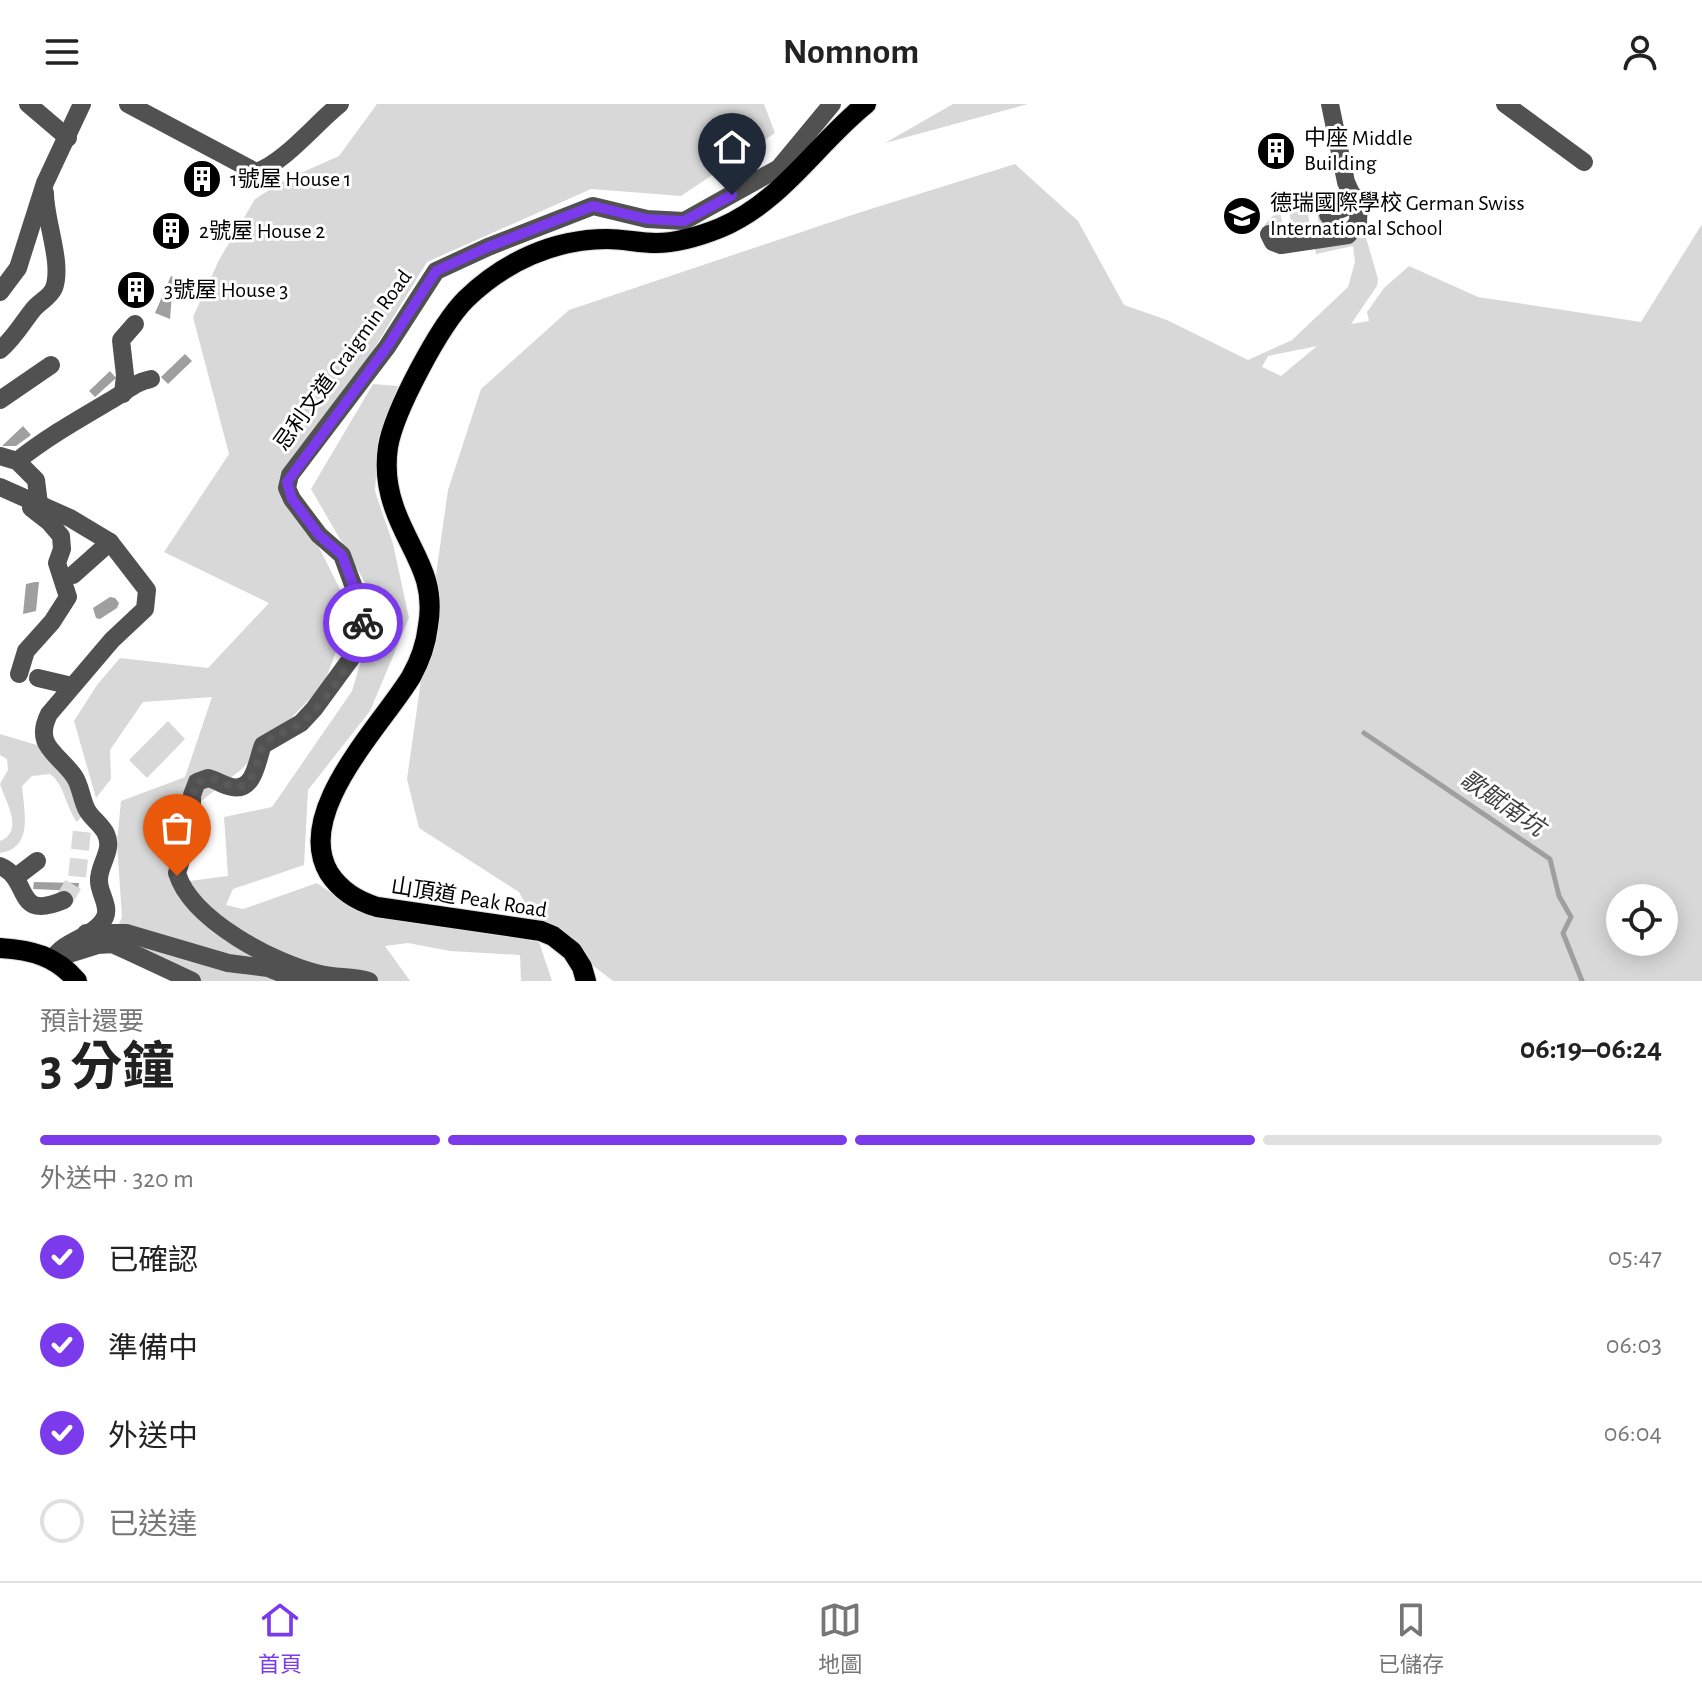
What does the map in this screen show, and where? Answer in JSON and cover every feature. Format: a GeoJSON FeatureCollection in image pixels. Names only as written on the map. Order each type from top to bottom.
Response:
{"type":"FeatureCollection","features":[{"type":"Feature","properties":{"kind":"main road","name":"山頂道 Peak Road"},"geometry":{"type":"LineString","coordinates":[[586,981],[572,951],[547,933],[377,907],[359,901],[345,891],[324,862],[320,832],[329,799],[411,677],[422,654],[429,622],[426,575],[399,521],[389,491],[387,462],[391,434],[444,325],[469,296],[498,273],[527,257],[564,244],[605,239],[666,242],[694,237],[724,226],[782,188],[838,127],[866,104]]}},
{"type":"Feature","properties":{"kind":"main road"},"geometry":{"type":"LineString","coordinates":[[0,948],[34,951],[53,959],[77,981]]}},
{"type":"Feature","properties":{"kind":"street"},"geometry":{"type":"LineString","coordinates":[[28,104],[68,138]]}},
{"type":"Feature","properties":{"kind":"street"},"geometry":{"type":"LineString","coordinates":[[0,292],[18,268],[45,183],[82,104]]}},
{"type":"Feature","properties":{"kind":"street"},"geometry":{"type":"LineString","coordinates":[[128,104],[252,172],[261,171],[293,147],[340,104]]}},
{"type":"Feature","properties":{"kind":"street","name":"忌利文道 Craigmin Road"},"geometry":{"type":"LineString","coordinates":[[337,976],[315,973],[244,944],[197,904],[185,891],[177,873],[192,826],[192,795],[197,782],[208,778],[236,788],[245,785],[255,772],[263,745],[295,727],[311,713],[349,663],[359,643],[362,609],[344,559],[337,548],[319,535],[289,496],[287,485],[292,472],[387,347],[436,271],[593,206],[647,219],[684,221],[779,168],[832,104]]}},
{"type":"Feature","properties":{"kind":"street"},"geometry":{"type":"LineString","coordinates":[[1269,234],[1273,242],[1309,250],[1348,235],[1358,222],[1359,201],[1346,182],[1330,104]]}},
{"type":"Feature","properties":{"kind":"street"},"geometry":{"type":"LineString","coordinates":[[1505,104],[1584,162]]}},
{"type":"Feature","properties":{"kind":"street"},"geometry":{"type":"LineString","coordinates":[[0,350],[54,287],[55,265],[45,208],[45,183]]}},
{"type":"Feature","properties":{"kind":"street"},"geometry":{"type":"LineString","coordinates":[[1328,215],[1359,201]]}},
{"type":"Feature","properties":{"kind":"street"},"geometry":{"type":"LineString","coordinates":[[123,394],[125,375],[121,340],[135,324]]}},
{"type":"Feature","properties":{"kind":"street"},"geometry":{"type":"LineString","coordinates":[[0,400],[51,365]]}},
{"type":"Feature","properties":{"kind":"street"},"geometry":{"type":"LineString","coordinates":[[39,504],[36,480],[8,458],[123,394],[134,383],[151,379]]}},
{"type":"Feature","properties":{"kind":"street"},"geometry":{"type":"LineString","coordinates":[[7,490],[70,518],[110,542],[147,590],[145,609],[112,640],[49,714],[43,734],[48,748],[76,779],[88,811],[105,831],[108,845],[99,881],[106,913],[99,924],[63,947],[53,959]]}},
{"type":"Feature","properties":{"kind":"street"},"geometry":{"type":"LineString","coordinates":[[7,490],[49,522],[61,536],[62,549],[57,563],[68,597],[52,622],[26,651],[19,674]]}},
{"type":"Feature","properties":{"kind":"street"},"geometry":{"type":"LineString","coordinates":[[73,575],[110,542]]}},
{"type":"Feature","properties":{"kind":"street"},"geometry":{"type":"LineString","coordinates":[[38,678],[72,686]]}},
{"type":"Feature","properties":{"kind":"street"},"geometry":{"type":"LineString","coordinates":[[82,830],[88,811]]}},
{"type":"Feature","properties":{"kind":"street"},"geometry":{"type":"LineString","coordinates":[[16,877],[37,861]]}},
{"type":"Feature","properties":{"kind":"street"},"geometry":{"type":"LineString","coordinates":[[0,866],[16,877],[23,896],[34,906],[49,907],[64,900]]}},
{"type":"Feature","properties":{"kind":"street"},"geometry":{"type":"LineString","coordinates":[[86,933],[112,931],[135,934],[224,962],[268,968],[298,980],[337,976],[369,981]]}},
{"type":"Feature","properties":{"kind":"street"},"geometry":{"type":"LineString","coordinates":[[53,959],[98,945],[113,944],[192,981]]}},
{"type":"Feature","properties":{"kind":"shaded area"},"geometry":{"type":"Polygon","coordinates":[[[377,104],[764,104],[775,133],[681,196],[591,189],[427,262],[289,488],[351,611],[324,684],[242,769],[196,805],[182,882],[228,876],[224,817],[272,807],[352,691],[378,605],[311,489],[373,384],[398,386],[378,441],[375,491],[393,544],[409,618],[370,711],[308,790],[304,865],[233,889],[226,905],[243,909],[317,883],[357,911],[539,942],[552,981],[521,981],[520,955],[450,951],[408,943],[385,946],[410,981],[181,981],[105,952],[122,917],[117,843],[121,801],[185,777],[212,697],[143,702],[110,750],[111,779],[96,798],[74,721],[97,685],[120,658],[208,668],[269,603],[164,552],[229,454],[193,317],[219,260],[255,199],[285,180],[339,156],[377,104]]]}},
{"type":"Feature","properties":{"kind":"shaded area"},"geometry":{"type":"Polygon","coordinates":[[[953,104],[1028,104],[885,143],[953,104]]]}},
{"type":"Feature","properties":{"kind":"shaded area"},"geometry":{"type":"Polygon","coordinates":[[[1015,164],[1078,221],[1124,305],[1167,320],[1248,360],[1292,340],[1348,287],[1355,262],[1353,246],[1316,254],[1314,245],[1365,234],[1378,279],[1377,286],[1351,324],[1369,321],[1367,312],[1384,288],[1409,266],[1478,297],[1641,322],[1702,224],[1702,981],[613,981],[535,921],[519,892],[419,828],[407,779],[448,490],[481,389],[569,310],[1015,164]],[[1317,346],[1268,356],[1262,367],[1281,376],[1317,346]]]}},
{"type":"Feature","properties":{"kind":"shaded area"},"geometry":{"type":"Polygon","coordinates":[[[171,276],[177,279],[173,282],[170,319],[155,313],[171,276]]]}},
{"type":"Feature","properties":{"kind":"shaded area"},"geometry":{"type":"Polygon","coordinates":[[[185,354],[192,361],[168,384],[161,377],[185,354]]]}},
{"type":"Feature","properties":{"kind":"shaded area"},"geometry":{"type":"Polygon","coordinates":[[[110,371],[116,378],[95,397],[89,391],[110,371]]]}},
{"type":"Feature","properties":{"kind":"shaded area"},"geometry":{"type":"Polygon","coordinates":[[[23,426],[31,435],[16,446],[2,446],[23,426]]]}},
{"type":"Feature","properties":{"kind":"shaded area"},"geometry":{"type":"Polygon","coordinates":[[[39,582],[36,611],[23,614],[26,584],[39,582]]]}},
{"type":"Feature","properties":{"kind":"shaded area"},"geometry":{"type":"Polygon","coordinates":[[[110,597],[119,603],[117,608],[100,619],[96,618],[93,608],[110,597]]]}},
{"type":"Feature","properties":{"kind":"shaded area"},"geometry":{"type":"Polygon","coordinates":[[[168,721],[185,739],[147,778],[129,760],[168,721]]]}},
{"type":"Feature","properties":{"kind":"shaded area"},"geometry":{"type":"Polygon","coordinates":[[[0,734],[40,746],[71,778],[82,816],[77,822],[59,784],[50,774],[32,776],[22,786],[25,817],[22,836],[11,850],[0,853],[0,841],[11,830],[12,823],[0,784],[8,770],[7,759],[0,755],[0,734]]]}},
{"type":"Feature","properties":{"kind":"shaded area"},"geometry":{"type":"Polygon","coordinates":[[[34,882],[79,883],[78,891],[33,889],[34,882]]]}},
{"type":"Feature","properties":{"kind":"waterway","name":"歌賦南坑"},"geometry":{"type":"LineString","coordinates":[[1364,733],[1550,859],[1559,896],[1571,917],[1563,933],[1582,981]]}},
{"type":"Feature","properties":{"kind":"tunnel"},"geometry":{"type":"LineString","coordinates":[[1269,234],[1277,224],[1328,215]]}},
{"type":"Feature","properties":{"kind":"tunnel"},"geometry":{"type":"LineString","coordinates":[[64,900],[77,878],[82,830]]}},
{"type":"Feature","properties":{"kind":"way so far"},"geometry":{"type":"LineString","coordinates":[[177,876],[192,826],[192,795],[197,782],[211,778],[236,788],[248,782],[255,772],[263,745],[301,723],[349,663],[359,643],[363,623]]}},
{"type":"Feature","properties":{"kind":"place","name":"中座 Middle Building"},"geometry":{"type":"Point","coordinates":[1276,151]}},
{"type":"Feature","properties":{"kind":"place","name":"1號屋 House 1"},"geometry":{"type":"Point","coordinates":[202,179]}},
{"type":"Feature","properties":{"kind":"place","name":"德瑞國際學校 German Swiss International School"},"geometry":{"type":"Point","coordinates":[1242,216]}},
{"type":"Feature","properties":{"kind":"place","name":"2號屋 House 2"},"geometry":{"type":"Point","coordinates":[171,231]}},
{"type":"Feature","properties":{"kind":"place","name":"3號屋 House 3"},"geometry":{"type":"Point","coordinates":[136,290]}},
{"type":"Feature","properties":{"kind":"route"},"geometry":{"type":"LineString","coordinates":[[363,623],[360,604],[340,551],[319,535],[289,496],[287,482],[321,432],[336,417],[387,347],[436,271],[593,206],[647,219],[684,221],[732,195]]}}]}
